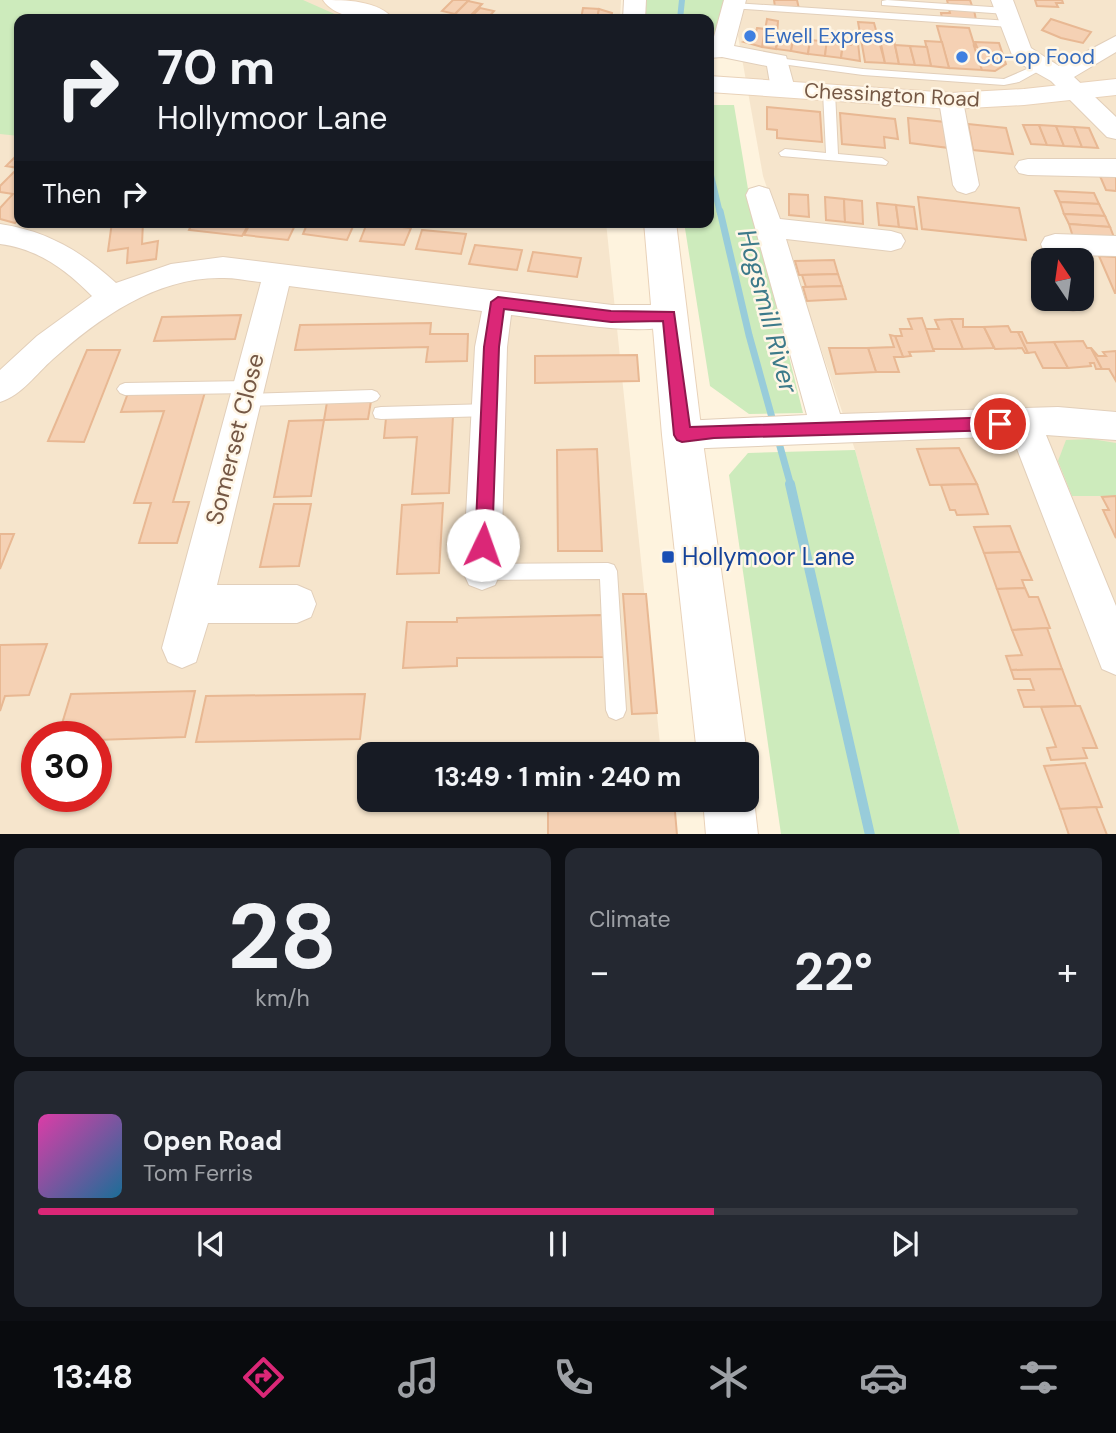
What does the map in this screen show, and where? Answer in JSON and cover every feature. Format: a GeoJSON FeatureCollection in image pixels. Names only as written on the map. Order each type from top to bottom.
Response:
{"type":"FeatureCollection","features":[{"type":"Feature","properties":{"kind":"main road"},"geometry":{"type":"LineString","coordinates":[[335,0],[368,14]]}},
{"type":"Feature","properties":{"kind":"main road","name":"Chessington Road"},"geometry":{"type":"LineString","coordinates":[[714,84],[951,101],[1058,78],[1116,87]]}},
{"type":"Feature","properties":{"kind":"main road"},"geometry":{"type":"LineString","coordinates":[[661,228],[682,435],[720,742]]}},
{"type":"Feature","properties":{"kind":"main road"},"geometry":{"type":"LineString","coordinates":[[729,812],[732,834]]}},
{"type":"Feature","properties":{"kind":"street"},"geometry":{"type":"LineString","coordinates":[[734,3],[715,51],[778,61],[783,89]]}},
{"type":"Feature","properties":{"kind":"street"},"geometry":{"type":"LineString","coordinates":[[1006,12],[1020,50],[1058,78],[1116,131]]}},
{"type":"Feature","properties":{"kind":"street"},"geometry":{"type":"LineString","coordinates":[[1058,78],[1116,43]]}},
{"type":"Feature","properties":{"kind":"street"},"geometry":{"type":"LineString","coordinates":[[951,101],[966,185]]}},
{"type":"Feature","properties":{"kind":"street"},"geometry":{"type":"LineString","coordinates":[[1028,167],[1116,168]]}},
{"type":"Feature","properties":{"kind":"street"},"geometry":{"type":"LineString","coordinates":[[759,195],[815,429]]}},
{"type":"Feature","properties":{"kind":"street"},"geometry":{"type":"LineString","coordinates":[[767,227],[891,241]]}},
{"type":"Feature","properties":{"kind":"street"},"geometry":{"type":"LineString","coordinates":[[0,234],[21,235],[55,248],[111,298]]}},
{"type":"Feature","properties":{"kind":"street"},"geometry":{"type":"LineString","coordinates":[[1056,248],[1055,244],[1116,246]]}},
{"type":"Feature","properties":{"kind":"street"},"geometry":{"type":"LineString","coordinates":[[0,389],[47,345],[111,298],[130,287],[192,270],[223,267],[611,316],[669,316]]}},
{"type":"Feature","properties":{"kind":"street","name":"Somerset Close"},"geometry":{"type":"LineString","coordinates":[[182,648],[278,274]]}},
{"type":"Feature","properties":{"kind":"street"},"geometry":{"type":"LineString","coordinates":[[482,572],[491,347],[498,302]]}},
{"type":"Feature","properties":{"kind":"street"},"geometry":{"type":"LineString","coordinates":[[682,435],[757,430],[1058,421],[1116,426]]}},
{"type":"Feature","properties":{"kind":"street"},"geometry":{"type":"LineString","coordinates":[[1024,423],[1116,655]]}},
{"type":"Feature","properties":{"kind":"street"},"geometry":{"type":"LineString","coordinates":[[192,604],[297,604]]}},
{"type":"Feature","properties":{"kind":"lane"},"geometry":{"type":"LineString","coordinates":[[734,3],[1006,12]]}},
{"type":"Feature","properties":{"kind":"lane"},"geometry":{"type":"LineString","coordinates":[[886,3],[1006,12]]}},
{"type":"Feature","properties":{"kind":"lane"},"geometry":{"type":"LineString","coordinates":[[778,61],[863,72],[1004,82],[1058,78]]}},
{"type":"Feature","properties":{"kind":"lane"},"geometry":{"type":"LineString","coordinates":[[829,92],[832,158]]}},
{"type":"Feature","properties":{"kind":"lane"},"geometry":{"type":"LineString","coordinates":[[785,153],[882,162]]}},
{"type":"Feature","properties":{"kind":"lane"},"geometry":{"type":"LineString","coordinates":[[125,389],[372,396]]}},
{"type":"Feature","properties":{"kind":"lane"},"geometry":{"type":"LineString","coordinates":[[381,413],[490,410]]}},
{"type":"Feature","properties":{"kind":"lane"},"geometry":{"type":"LineString","coordinates":[[482,572],[608,571],[615,710]]}},
{"type":"Feature","properties":{"kind":"shaded area"},"geometry":{"type":"Polygon","coordinates":[[[0,0],[621,0],[620,14],[14,14],[14,228],[607,228],[660,742],[357,742],[357,812],[666,812],[669,834],[0,834],[0,0]]]}},
{"type":"Feature","properties":{"kind":"shaded area"},"geometry":{"type":"Polygon","coordinates":[[[746,0],[1116,0],[1116,834],[960,834],[855,450],[763,176],[738,36],[746,0]]]}},
{"type":"Feature","properties":{"kind":"green space"},"geometry":{"type":"Polygon","coordinates":[[[0,0],[303,0],[335,14],[14,14],[14,135],[0,134],[0,0]]]}},
{"type":"Feature","properties":{"kind":"green space"},"geometry":{"type":"Polygon","coordinates":[[[641,0],[728,0],[714,39],[714,14],[641,14],[641,0]]]}},
{"type":"Feature","properties":{"kind":"green space"},"geometry":{"type":"Polygon","coordinates":[[[714,105],[734,105],[749,195],[803,413],[749,414],[710,386],[685,228],[714,228],[714,105]]]}},
{"type":"Feature","properties":{"kind":"green space"},"geometry":{"type":"Polygon","coordinates":[[[1092,439],[1116,443],[1116,496],[1072,496],[1058,461],[1066,440],[1092,439]]]}},
{"type":"Feature","properties":{"kind":"green space"},"geometry":{"type":"Polygon","coordinates":[[[855,450],[960,834],[781,834],[729,475],[748,453],[855,450]]]}},
{"type":"Feature","properties":{"kind":"building"},"geometry":{"type":"Polygon","coordinates":[[[453,0],[469,0],[455,14],[442,11],[453,0]]]}},
{"type":"Feature","properties":{"kind":"building"},"geometry":{"type":"Polygon","coordinates":[[[774,0],[797,0],[799,9],[775,7],[774,0]]]}},
{"type":"Feature","properties":{"kind":"building"},"geometry":{"type":"Polygon","coordinates":[[[947,0],[970,0],[972,6],[948,4],[947,0]]]}},
{"type":"Feature","properties":{"kind":"building"},"geometry":{"type":"Polygon","coordinates":[[[1035,0],[1062,0],[1063,3],[1056,3],[1058,7],[1037,6],[1035,0]]]}},
{"type":"Feature","properties":{"kind":"building"},"geometry":{"type":"Polygon","coordinates":[[[468,1],[482,4],[472,14],[455,14],[468,1]]]}},
{"type":"Feature","properties":{"kind":"building"},"geometry":{"type":"Polygon","coordinates":[[[480,8],[494,11],[491,14],[474,14],[480,8]]]}},
{"type":"Feature","properties":{"kind":"building"},"geometry":{"type":"Polygon","coordinates":[[[583,8],[599,9],[598,14],[582,14],[583,8]]]}},
{"type":"Feature","properties":{"kind":"building"},"geometry":{"type":"Polygon","coordinates":[[[599,9],[612,13],[612,14],[598,14],[599,9]]]}},
{"type":"Feature","properties":{"kind":"building"},"geometry":{"type":"Polygon","coordinates":[[[949,9],[974,10],[976,20],[942,18],[941,13],[950,13],[949,9]]]}},
{"type":"Feature","properties":{"kind":"building"},"geometry":{"type":"Polygon","coordinates":[[[767,19],[778,21],[776,49],[762,47],[767,19]]]}},
{"type":"Feature","properties":{"kind":"building"},"geometry":{"type":"Polygon","coordinates":[[[1051,19],[1091,32],[1083,43],[1061,38],[1042,30],[1051,19]]]}},
{"type":"Feature","properties":{"kind":"building"},"geometry":{"type":"Polygon","coordinates":[[[858,22],[874,23],[885,63],[865,62],[858,22]]]}},
{"type":"Feature","properties":{"kind":"building","name":"Co-op Food"},"geometry":{"type":"Polygon","coordinates":[[[937,26],[969,28],[982,70],[949,68],[937,26]]]}},
{"type":"Feature","properties":{"kind":"building"},"geometry":{"type":"Polygon","coordinates":[[[757,28],[765,29],[762,47],[744,42],[754,39],[757,28]]]}},
{"type":"Feature","properties":{"kind":"building"},"geometry":{"type":"Polygon","coordinates":[[[779,35],[794,37],[791,51],[776,49],[779,35]]]}},
{"type":"Feature","properties":{"kind":"building"},"geometry":{"type":"Polygon","coordinates":[[[794,35],[810,40],[808,54],[791,51],[794,35]]]}},
{"type":"Feature","properties":{"kind":"building"},"geometry":{"type":"Polygon","coordinates":[[[879,35],[893,36],[899,64],[885,63],[879,35]]]}},
{"type":"Feature","properties":{"kind":"building"},"geometry":{"type":"Polygon","coordinates":[[[821,38],[827,39],[825,56],[808,54],[810,40],[821,41],[821,38]]]}},
{"type":"Feature","properties":{"kind":"building"},"geometry":{"type":"Polygon","coordinates":[[[827,39],[843,41],[841,58],[825,56],[827,39]]]}},
{"type":"Feature","properties":{"kind":"building"},"geometry":{"type":"Polygon","coordinates":[[[925,41],[942,42],[949,68],[931,66],[925,41]]]}},
{"type":"Feature","properties":{"kind":"building"},"geometry":{"type":"Polygon","coordinates":[[[975,42],[999,43],[1006,64],[995,71],[982,70],[975,42]]]}},
{"type":"Feature","properties":{"kind":"building"},"geometry":{"type":"Polygon","coordinates":[[[858,43],[860,61],[841,58],[843,44],[858,43]]]}},
{"type":"Feature","properties":{"kind":"building"},"geometry":{"type":"Polygon","coordinates":[[[895,45],[910,46],[915,65],[899,64],[895,45]]]}},
{"type":"Feature","properties":{"kind":"building"},"geometry":{"type":"Polygon","coordinates":[[[910,46],[927,47],[931,66],[915,65],[910,46]]]}},
{"type":"Feature","properties":{"kind":"building"},"geometry":{"type":"Polygon","coordinates":[[[767,107],[820,112],[822,142],[777,138],[777,130],[767,129],[767,107]]]}},
{"type":"Feature","properties":{"kind":"building"},"geometry":{"type":"Polygon","coordinates":[[[840,113],[895,119],[898,139],[884,137],[885,148],[842,144],[840,113]]]}},
{"type":"Feature","properties":{"kind":"building"},"geometry":{"type":"Polygon","coordinates":[[[908,118],[945,122],[949,148],[910,143],[908,118]]]}},
{"type":"Feature","properties":{"kind":"building"},"geometry":{"type":"Polygon","coordinates":[[[968,124],[1006,128],[1013,154],[973,150],[968,124]]]}},
{"type":"Feature","properties":{"kind":"building"},"geometry":{"type":"Polygon","coordinates":[[[1023,125],[1039,125],[1047,145],[1031,144],[1023,125]]]}},
{"type":"Feature","properties":{"kind":"building"},"geometry":{"type":"Polygon","coordinates":[[[1039,125],[1056,126],[1064,146],[1047,145],[1039,125]]]}},
{"type":"Feature","properties":{"kind":"building"},"geometry":{"type":"Polygon","coordinates":[[[1056,126],[1074,127],[1082,147],[1064,146],[1056,126]]]}},
{"type":"Feature","properties":{"kind":"building"},"geometry":{"type":"Polygon","coordinates":[[[1074,127],[1089,128],[1098,148],[1082,147],[1074,127]]]}},
{"type":"Feature","properties":{"kind":"building"},"geometry":{"type":"Polygon","coordinates":[[[14,158],[14,167],[6,166],[14,158]]]}},
{"type":"Feature","properties":{"kind":"building"},"geometry":{"type":"Polygon","coordinates":[[[1116,171],[1116,191],[1106,190],[1100,176],[1116,171]]]}},
{"type":"Feature","properties":{"kind":"building"},"geometry":{"type":"Polygon","coordinates":[[[14,172],[14,223],[0,219],[0,208],[13,194],[0,192],[0,186],[14,172]]]}},
{"type":"Feature","properties":{"kind":"building"},"geometry":{"type":"Polygon","coordinates":[[[1055,191],[1094,193],[1099,204],[1060,202],[1055,191]]]}},
{"type":"Feature","properties":{"kind":"building"},"geometry":{"type":"Polygon","coordinates":[[[789,194],[808,195],[809,217],[789,215],[789,194]]]}},
{"type":"Feature","properties":{"kind":"building"},"geometry":{"type":"Polygon","coordinates":[[[825,197],[844,199],[845,222],[826,220],[825,197]]]}},
{"type":"Feature","properties":{"kind":"building"},"geometry":{"type":"Polygon","coordinates":[[[918,197],[1019,208],[1026,240],[922,229],[918,197]]]}},
{"type":"Feature","properties":{"kind":"building"},"geometry":{"type":"Polygon","coordinates":[[[844,199],[862,201],[863,224],[845,222],[844,199]]]}},
{"type":"Feature","properties":{"kind":"building"},"geometry":{"type":"Polygon","coordinates":[[[1060,202],[1099,204],[1105,216],[1064,214],[1060,202]]]}},
{"type":"Feature","properties":{"kind":"building"},"geometry":{"type":"Polygon","coordinates":[[[877,203],[896,205],[899,227],[879,225],[877,203]]]}},
{"type":"Feature","properties":{"kind":"building"},"geometry":{"type":"Polygon","coordinates":[[[896,205],[914,207],[917,229],[899,227],[896,205]]]}},
{"type":"Feature","properties":{"kind":"building"},"geometry":{"type":"Polygon","coordinates":[[[1064,214],[1105,216],[1110,227],[1069,224],[1064,214]]]}},
{"type":"Feature","properties":{"kind":"building"},"geometry":{"type":"Polygon","coordinates":[[[1069,224],[1110,227],[1115,240],[1073,237],[1069,224]]]}},
{"type":"Feature","properties":{"kind":"building"},"geometry":{"type":"Polygon","coordinates":[[[111,228],[143,228],[142,244],[158,241],[156,259],[127,263],[128,248],[108,251],[111,228]]]}},
{"type":"Feature","properties":{"kind":"building"},"geometry":{"type":"Polygon","coordinates":[[[190,228],[247,228],[242,236],[189,230],[190,228]]]}},
{"type":"Feature","properties":{"kind":"building"},"geometry":{"type":"Polygon","coordinates":[[[248,228],[294,228],[288,240],[244,235],[248,228]]]}},
{"type":"Feature","properties":{"kind":"building"},"geometry":{"type":"Polygon","coordinates":[[[306,228],[352,228],[347,240],[303,234],[306,228]]]}},
{"type":"Feature","properties":{"kind":"building"},"geometry":{"type":"Polygon","coordinates":[[[365,228],[411,228],[404,245],[360,241],[365,228]]]}},
{"type":"Feature","properties":{"kind":"building"},"geometry":{"type":"Polygon","coordinates":[[[422,230],[466,234],[461,254],[416,249],[422,230]]]}},
{"type":"Feature","properties":{"kind":"building"},"geometry":{"type":"Polygon","coordinates":[[[475,245],[522,250],[517,270],[469,264],[475,245]]]}},
{"type":"Feature","properties":{"kind":"building"},"geometry":{"type":"Polygon","coordinates":[[[533,252],[581,258],[577,277],[528,271],[533,252]]]}},
{"type":"Feature","properties":{"kind":"building"},"geometry":{"type":"Polygon","coordinates":[[[1099,256],[1116,257],[1116,293],[1115,293],[1099,256]]]}},
{"type":"Feature","properties":{"kind":"building"},"geometry":{"type":"Polygon","coordinates":[[[834,260],[838,274],[799,275],[795,261],[834,260]]]}},
{"type":"Feature","properties":{"kind":"building"},"geometry":{"type":"Polygon","coordinates":[[[838,274],[842,286],[806,287],[802,275],[838,274]]]}},
{"type":"Feature","properties":{"kind":"building"},"geometry":{"type":"Polygon","coordinates":[[[842,286],[846,299],[807,301],[803,287],[842,286]]]}},
{"type":"Feature","properties":{"kind":"building"},"geometry":{"type":"Polygon","coordinates":[[[241,315],[235,339],[154,341],[162,317],[241,315]]]}},
{"type":"Feature","properties":{"kind":"building"},"geometry":{"type":"Polygon","coordinates":[[[922,318],[934,351],[909,352],[911,356],[903,357],[895,336],[902,336],[900,329],[912,329],[908,319],[922,318]]]}},
{"type":"Feature","properties":{"kind":"building"},"geometry":{"type":"Polygon","coordinates":[[[951,319],[963,349],[933,349],[926,329],[939,329],[935,320],[951,319]]]}},
{"type":"Feature","properties":{"kind":"building"},"geometry":{"type":"Polygon","coordinates":[[[951,319],[963,319],[963,327],[984,327],[994,348],[963,349],[951,319]]]}},
{"type":"Feature","properties":{"kind":"building"},"geometry":{"type":"Polygon","coordinates":[[[431,323],[430,334],[468,334],[467,361],[426,362],[428,347],[295,350],[300,325],[431,323]]]}},
{"type":"Feature","properties":{"kind":"building"},"geometry":{"type":"Polygon","coordinates":[[[1008,326],[1011,332],[1018,332],[1028,353],[1022,348],[995,349],[984,327],[1008,326]]]}},
{"type":"Feature","properties":{"kind":"building"},"geometry":{"type":"Polygon","coordinates":[[[1018,332],[1022,332],[1027,343],[1054,342],[1068,368],[1043,368],[1035,352],[1028,353],[1018,332]]]}},
{"type":"Feature","properties":{"kind":"building"},"geometry":{"type":"Polygon","coordinates":[[[890,335],[895,336],[903,357],[894,357],[899,372],[876,372],[868,348],[894,347],[890,335]]]}},
{"type":"Feature","properties":{"kind":"building"},"geometry":{"type":"Polygon","coordinates":[[[1083,341],[1087,348],[1091,348],[1102,369],[1096,369],[1094,363],[1090,363],[1091,366],[1068,368],[1054,342],[1083,341]]]}},
{"type":"Feature","properties":{"kind":"building"},"geometry":{"type":"Polygon","coordinates":[[[829,348],[868,348],[876,372],[836,374],[829,348]]]}},
{"type":"Feature","properties":{"kind":"building"},"geometry":{"type":"Polygon","coordinates":[[[1091,348],[1098,356],[1106,356],[1103,352],[1116,351],[1116,381],[1109,369],[1102,369],[1091,348]]]}},
{"type":"Feature","properties":{"kind":"building"},"geometry":{"type":"Polygon","coordinates":[[[87,350],[120,350],[84,442],[48,441],[87,350]]]}},
{"type":"Feature","properties":{"kind":"building"},"geometry":{"type":"Polygon","coordinates":[[[637,355],[639,381],[535,383],[535,356],[637,355]]]}},
{"type":"Feature","properties":{"kind":"building"},"geometry":{"type":"Polygon","coordinates":[[[205,392],[173,502],[189,502],[177,543],[139,543],[151,503],[134,503],[164,411],[121,412],[128,393],[205,392]]]}},
{"type":"Feature","properties":{"kind":"building"},"geometry":{"type":"Polygon","coordinates":[[[371,401],[368,419],[324,420],[327,402],[371,401]]]}},
{"type":"Feature","properties":{"kind":"building"},"geometry":{"type":"Polygon","coordinates":[[[453,416],[449,493],[412,494],[417,437],[384,438],[386,418],[453,416]]]}},
{"type":"Feature","properties":{"kind":"building"},"geometry":{"type":"Polygon","coordinates":[[[324,420],[311,496],[274,497],[289,421],[324,420]]]}},
{"type":"Feature","properties":{"kind":"building"},"geometry":{"type":"Polygon","coordinates":[[[959,448],[977,484],[930,485],[917,449],[959,448]]]}},
{"type":"Feature","properties":{"kind":"building"},"geometry":{"type":"Polygon","coordinates":[[[597,449],[602,551],[558,551],[557,450],[597,449]]]}},
{"type":"Feature","properties":{"kind":"building"},"geometry":{"type":"Polygon","coordinates":[[[977,484],[988,514],[957,515],[955,510],[950,510],[941,485],[977,484]]]}},
{"type":"Feature","properties":{"kind":"building"},"geometry":{"type":"Polygon","coordinates":[[[1116,496],[1116,538],[1103,510],[1109,510],[1102,497],[1116,496]]]}},
{"type":"Feature","properties":{"kind":"building"},"geometry":{"type":"Polygon","coordinates":[[[443,503],[439,573],[397,574],[402,505],[443,503]]]}},
{"type":"Feature","properties":{"kind":"building"},"geometry":{"type":"Polygon","coordinates":[[[274,504],[311,504],[299,566],[260,567],[274,504]]]}},
{"type":"Feature","properties":{"kind":"building"},"geometry":{"type":"Polygon","coordinates":[[[1010,526],[1020,552],[984,553],[974,527],[1010,526]]]}},
{"type":"Feature","properties":{"kind":"building"},"geometry":{"type":"Polygon","coordinates":[[[0,534],[14,534],[0,569],[0,534]]]}},
{"type":"Feature","properties":{"kind":"building"},"geometry":{"type":"Polygon","coordinates":[[[1020,552],[1032,580],[1022,580],[1025,588],[997,589],[984,553],[1020,552]]]}},
{"type":"Feature","properties":{"kind":"building"},"geometry":{"type":"Polygon","coordinates":[[[1025,588],[1029,597],[1038,597],[1050,628],[1012,630],[997,589],[1025,588]]]}},
{"type":"Feature","properties":{"kind":"building"},"geometry":{"type":"Polygon","coordinates":[[[623,594],[646,594],[657,713],[632,714],[623,594]]]}},
{"type":"Feature","properties":{"kind":"building"},"geometry":{"type":"Polygon","coordinates":[[[602,615],[606,657],[457,658],[457,666],[403,668],[407,622],[457,622],[457,618],[602,615]]]}},
{"type":"Feature","properties":{"kind":"building"},"geometry":{"type":"Polygon","coordinates":[[[1047,628],[1062,669],[1011,670],[1006,656],[1022,655],[1012,630],[1047,628]]]}},
{"type":"Feature","properties":{"kind":"building"},"geometry":{"type":"Polygon","coordinates":[[[47,644],[29,695],[5,696],[0,711],[0,645],[47,644]]]}},
{"type":"Feature","properties":{"kind":"building"},"geometry":{"type":"Polygon","coordinates":[[[1062,669],[1076,706],[1024,707],[1018,690],[1034,690],[1030,679],[1014,679],[1011,670],[1062,669]]]}},
{"type":"Feature","properties":{"kind":"building"},"geometry":{"type":"Polygon","coordinates":[[[195,691],[185,737],[112,739],[112,721],[63,721],[71,694],[195,691]]]}},
{"type":"Feature","properties":{"kind":"building"},"geometry":{"type":"Polygon","coordinates":[[[365,694],[360,739],[196,742],[206,696],[365,694]]]}},
{"type":"Feature","properties":{"kind":"building"},"geometry":{"type":"Polygon","coordinates":[[[1080,706],[1097,748],[1083,748],[1087,758],[1051,760],[1047,748],[1056,747],[1041,707],[1080,706]]]}},
{"type":"Feature","properties":{"kind":"building"},"geometry":{"type":"Polygon","coordinates":[[[1085,763],[1102,807],[1060,809],[1044,766],[1085,763]]]}},
{"type":"Feature","properties":{"kind":"building"},"geometry":{"type":"Polygon","coordinates":[[[1096,807],[1107,834],[1069,834],[1060,809],[1096,807]]]}},
{"type":"Feature","properties":{"kind":"building"},"geometry":{"type":"Polygon","coordinates":[[[548,812],[675,812],[677,834],[548,834],[548,812]]]}},
{"type":"Feature","properties":{"kind":"waterway","name":"Hogsmill River"},"geometry":{"type":"LineString","coordinates":[[681,14],[682,0]]}},
{"type":"Feature","properties":{"kind":"waterway","name":"Hogsmill River"},"geometry":{"type":"LineString","coordinates":[[714,188],[720,213]]}},
{"type":"Feature","properties":{"kind":"waterway","name":"Hogsmill River"},"geometry":{"type":"LineString","coordinates":[[720,211],[749,335],[791,486]]}},
{"type":"Feature","properties":{"kind":"waterway","name":"Hogsmill River"},"geometry":{"type":"LineString","coordinates":[[790,484],[870,834]]}},
{"type":"Feature","properties":{"kind":"place","name":"Ewell Express"},"geometry":{"type":"Point","coordinates":[750,36]}},
{"type":"Feature","properties":{"kind":"place","name":"Co-op Food"},"geometry":{"type":"Point","coordinates":[962,57]}},
{"type":"Feature","properties":{"kind":"place","name":"Hollymoor Lane"},"geometry":{"type":"Point","coordinates":[668,557]}},
{"type":"Feature","properties":{"kind":"route"},"geometry":{"type":"LineString","coordinates":[[483,545],[491,347],[498,302],[611,316],[669,316],[682,435],[1000,424]]}}]}
